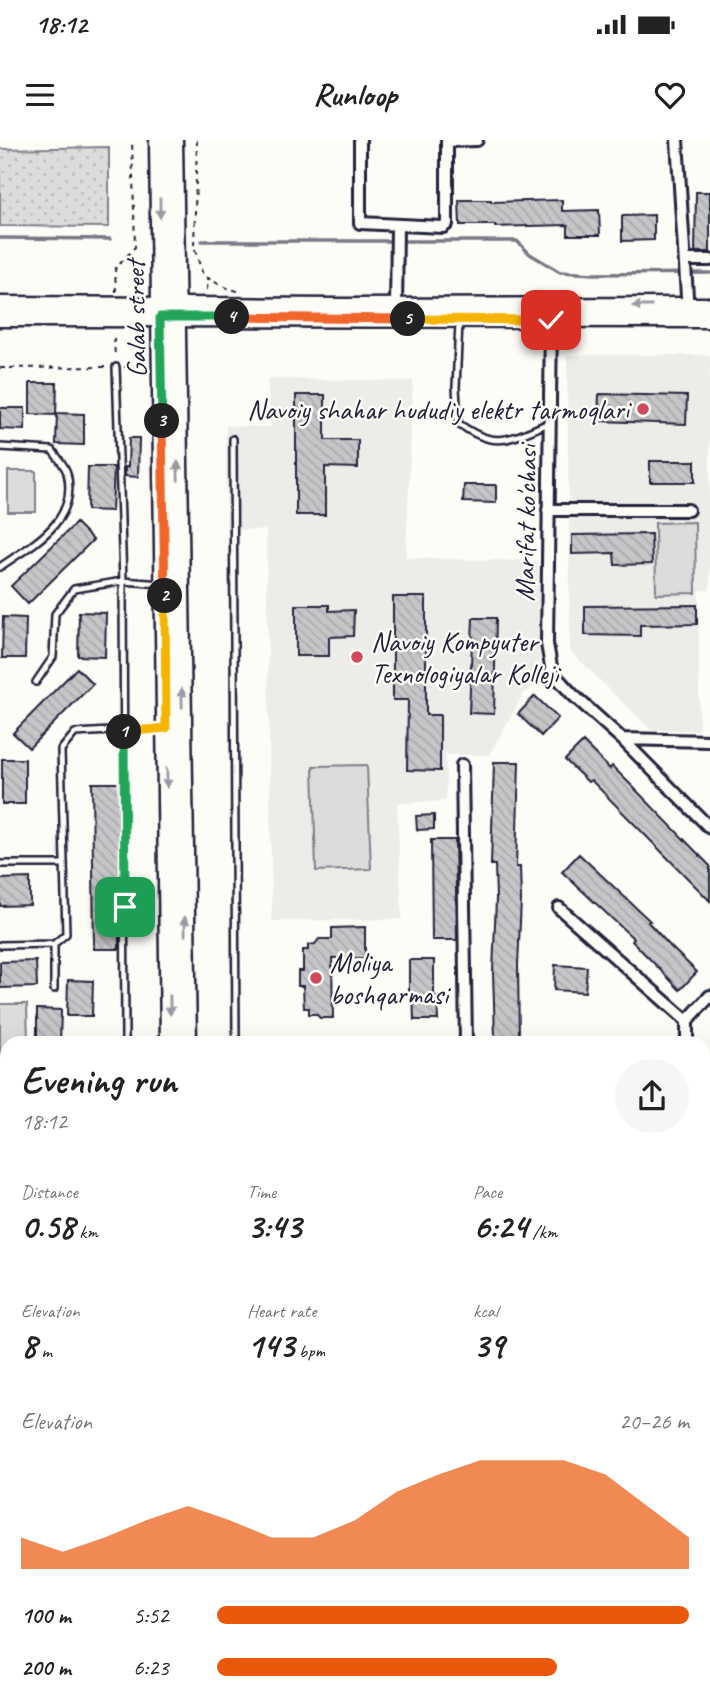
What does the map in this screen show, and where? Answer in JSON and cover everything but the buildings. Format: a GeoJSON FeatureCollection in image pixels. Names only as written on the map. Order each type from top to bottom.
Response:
{"type":"FeatureCollection","features":[{"type":"Feature","properties":{"kind":"main road","name":"Galab street"},"geometry":{"type":"LineString","coordinates":[[159,140],[167,311],[165,584],[170,1036]]}},
{"type":"Feature","properties":{"kind":"main road"},"geometry":{"type":"LineString","coordinates":[[173,140],[167,311],[177,369],[187,1036]]}},
{"type":"Feature","properties":{"kind":"main road"},"geometry":{"type":"LineString","coordinates":[[0,305],[167,311],[688,312],[710,319]]}},
{"type":"Feature","properties":{"kind":"main road"},"geometry":{"type":"LineString","coordinates":[[396,313],[460,319],[551,320],[688,312],[710,306]]}},
{"type":"Feature","properties":{"kind":"main road"},"geometry":{"type":"LineString","coordinates":[[0,318],[167,311]]}},
{"type":"Feature","properties":{"kind":"street"},"geometry":{"type":"LineString","coordinates":[[360,140],[360,223],[443,227],[447,224],[447,141],[477,140]]}},
{"type":"Feature","properties":{"kind":"street"},"geometry":{"type":"LineString","coordinates":[[677,140],[688,312]]}},
{"type":"Feature","properties":{"kind":"street"},"geometry":{"type":"LineString","coordinates":[[396,313],[397,226]]}},
{"type":"Feature","properties":{"kind":"street"},"geometry":{"type":"LineString","coordinates":[[686,260],[710,260]]}},
{"type":"Feature","properties":{"kind":"street","name":"Marifat ko'chasi"},"geometry":{"type":"LineString","coordinates":[[551,320],[547,644],[552,672],[572,694],[622,738],[710,828]]}},
{"type":"Feature","properties":{"kind":"street"},"geometry":{"type":"LineString","coordinates":[[548,510],[688,510]]}},
{"type":"Feature","properties":{"kind":"street"},"geometry":{"type":"LineString","coordinates":[[622,738],[710,741]]}},
{"type":"Feature","properties":{"kind":"street"},"geometry":{"type":"LineString","coordinates":[[462,765],[466,1036]]}},
{"type":"Feature","properties":{"kind":"street"},"geometry":{"type":"LineString","coordinates":[[559,908],[687,1021]]}},
{"type":"Feature","properties":{"kind":"street"},"geometry":{"type":"LineString","coordinates":[[687,1036],[687,1021],[710,996]]}},
{"type":"Feature","properties":{"kind":"lane"},"geometry":{"type":"LineString","coordinates":[[460,319],[456,387],[458,423],[476,435],[503,442],[549,423]]}},
{"type":"Feature","properties":{"kind":"lane"},"geometry":{"type":"LineString","coordinates":[[116,367],[123,581],[125,1036]]}},
{"type":"Feature","properties":{"kind":"lane"},"geometry":{"type":"LineString","coordinates":[[233,439],[236,1036]]}},
{"type":"Feature","properties":{"kind":"lane"},"geometry":{"type":"LineString","coordinates":[[0,447],[52,450],[67,470],[69,501],[50,532],[0,567]]}},
{"type":"Feature","properties":{"kind":"lane"},"geometry":{"type":"LineString","coordinates":[[36,682],[53,657],[55,614],[74,589],[123,581],[165,584]]}},
{"type":"Feature","properties":{"kind":"lane"},"geometry":{"type":"LineString","coordinates":[[0,945],[54,944],[66,934],[61,750],[75,733],[166,728]]}},
{"type":"Feature","properties":{"kind":"lane"},"geometry":{"type":"LineString","coordinates":[[0,864],[64,864]]}},
{"type":"Feature","properties":{"kind":"lane"},"geometry":{"type":"LineString","coordinates":[[54,944],[54,989]]}},
{"type":"Feature","properties":{"kind":"path"},"geometry":{"type":"LineString","coordinates":[[116,296],[115,269],[135,247],[132,140]]}},
{"type":"Feature","properties":{"kind":"path"},"geometry":{"type":"LineString","coordinates":[[197,140],[194,247],[203,275],[241,292]]}},
{"type":"Feature","properties":{"kind":"path"},"geometry":{"type":"LineString","coordinates":[[207,296],[208,277]]}},
{"type":"Feature","properties":{"kind":"path"},"geometry":{"type":"LineString","coordinates":[[114,338],[116,367]]}},
{"type":"Feature","properties":{"kind":"path"},"geometry":{"type":"LineString","coordinates":[[0,368],[148,367]]}},
{"type":"Feature","properties":{"kind":"shaded area"},"geometry":{"type":"Polygon","coordinates":[[[109,147],[109,227],[0,226],[0,149],[109,147]]]}},
{"type":"Feature","properties":{"kind":"shaded area"},"geometry":{"type":"Polygon","coordinates":[[[567,355],[710,355],[710,590],[699,591],[699,730],[651,730],[570,651],[567,355]]]}},
{"type":"Feature","properties":{"kind":"shaded area","name":"Navoiy Kompyuter Texnologiyalar Kolleji"},"geometry":{"type":"Polygon","coordinates":[[[267,379],[413,381],[406,558],[538,561],[540,682],[524,693],[489,755],[446,755],[446,801],[397,803],[402,919],[272,921],[266,530],[226,530],[226,426],[271,427],[267,379]]]}},
{"type":"Feature","properties":{"kind":"shaded area"},"geometry":{"type":"Polygon","coordinates":[[[8,471],[36,471],[36,512],[8,512],[8,471]]]}},
{"type":"Feature","properties":{"kind":"shaded area"},"geometry":{"type":"Polygon","coordinates":[[[695,522],[696,593],[656,594],[655,523],[695,522]]]}},
{"type":"Feature","properties":{"kind":"shaded area"},"geometry":{"type":"Polygon","coordinates":[[[367,765],[371,869],[316,871],[313,766],[367,765]]]}},
{"type":"Feature","properties":{"kind":"shaded area"},"geometry":{"type":"Polygon","coordinates":[[[0,1004],[27,1004],[28,1036],[0,1036],[0,1004]]]}},
{"type":"Feature","properties":{"kind":"waterway"},"geometry":{"type":"LineString","coordinates":[[0,238],[110,239]]}},
{"type":"Feature","properties":{"kind":"waterway"},"geometry":{"type":"LineString","coordinates":[[202,241],[517,241],[530,254],[560,272],[710,273]]}},
{"type":"Feature","properties":{"kind":"place","name":"Navoiy shahar hududiy elektr tarmoqlari"},"geometry":{"type":"Point","coordinates":[643,409]}},
{"type":"Feature","properties":{"kind":"place","name":"Navoiy Kompyuter Texnologiyalar Kolleji"},"geometry":{"type":"Point","coordinates":[357,657]}},
{"type":"Feature","properties":{"kind":"place","name":"Moliya boshqarmasi"},"geometry":{"type":"Point","coordinates":[316,978]}},
{"type":"Feature","properties":{"kind":"route"},"geometry":{"type":"LineString","coordinates":[[125,907],[124,730],[166,728],[160,317],[551,320]]}}]}
